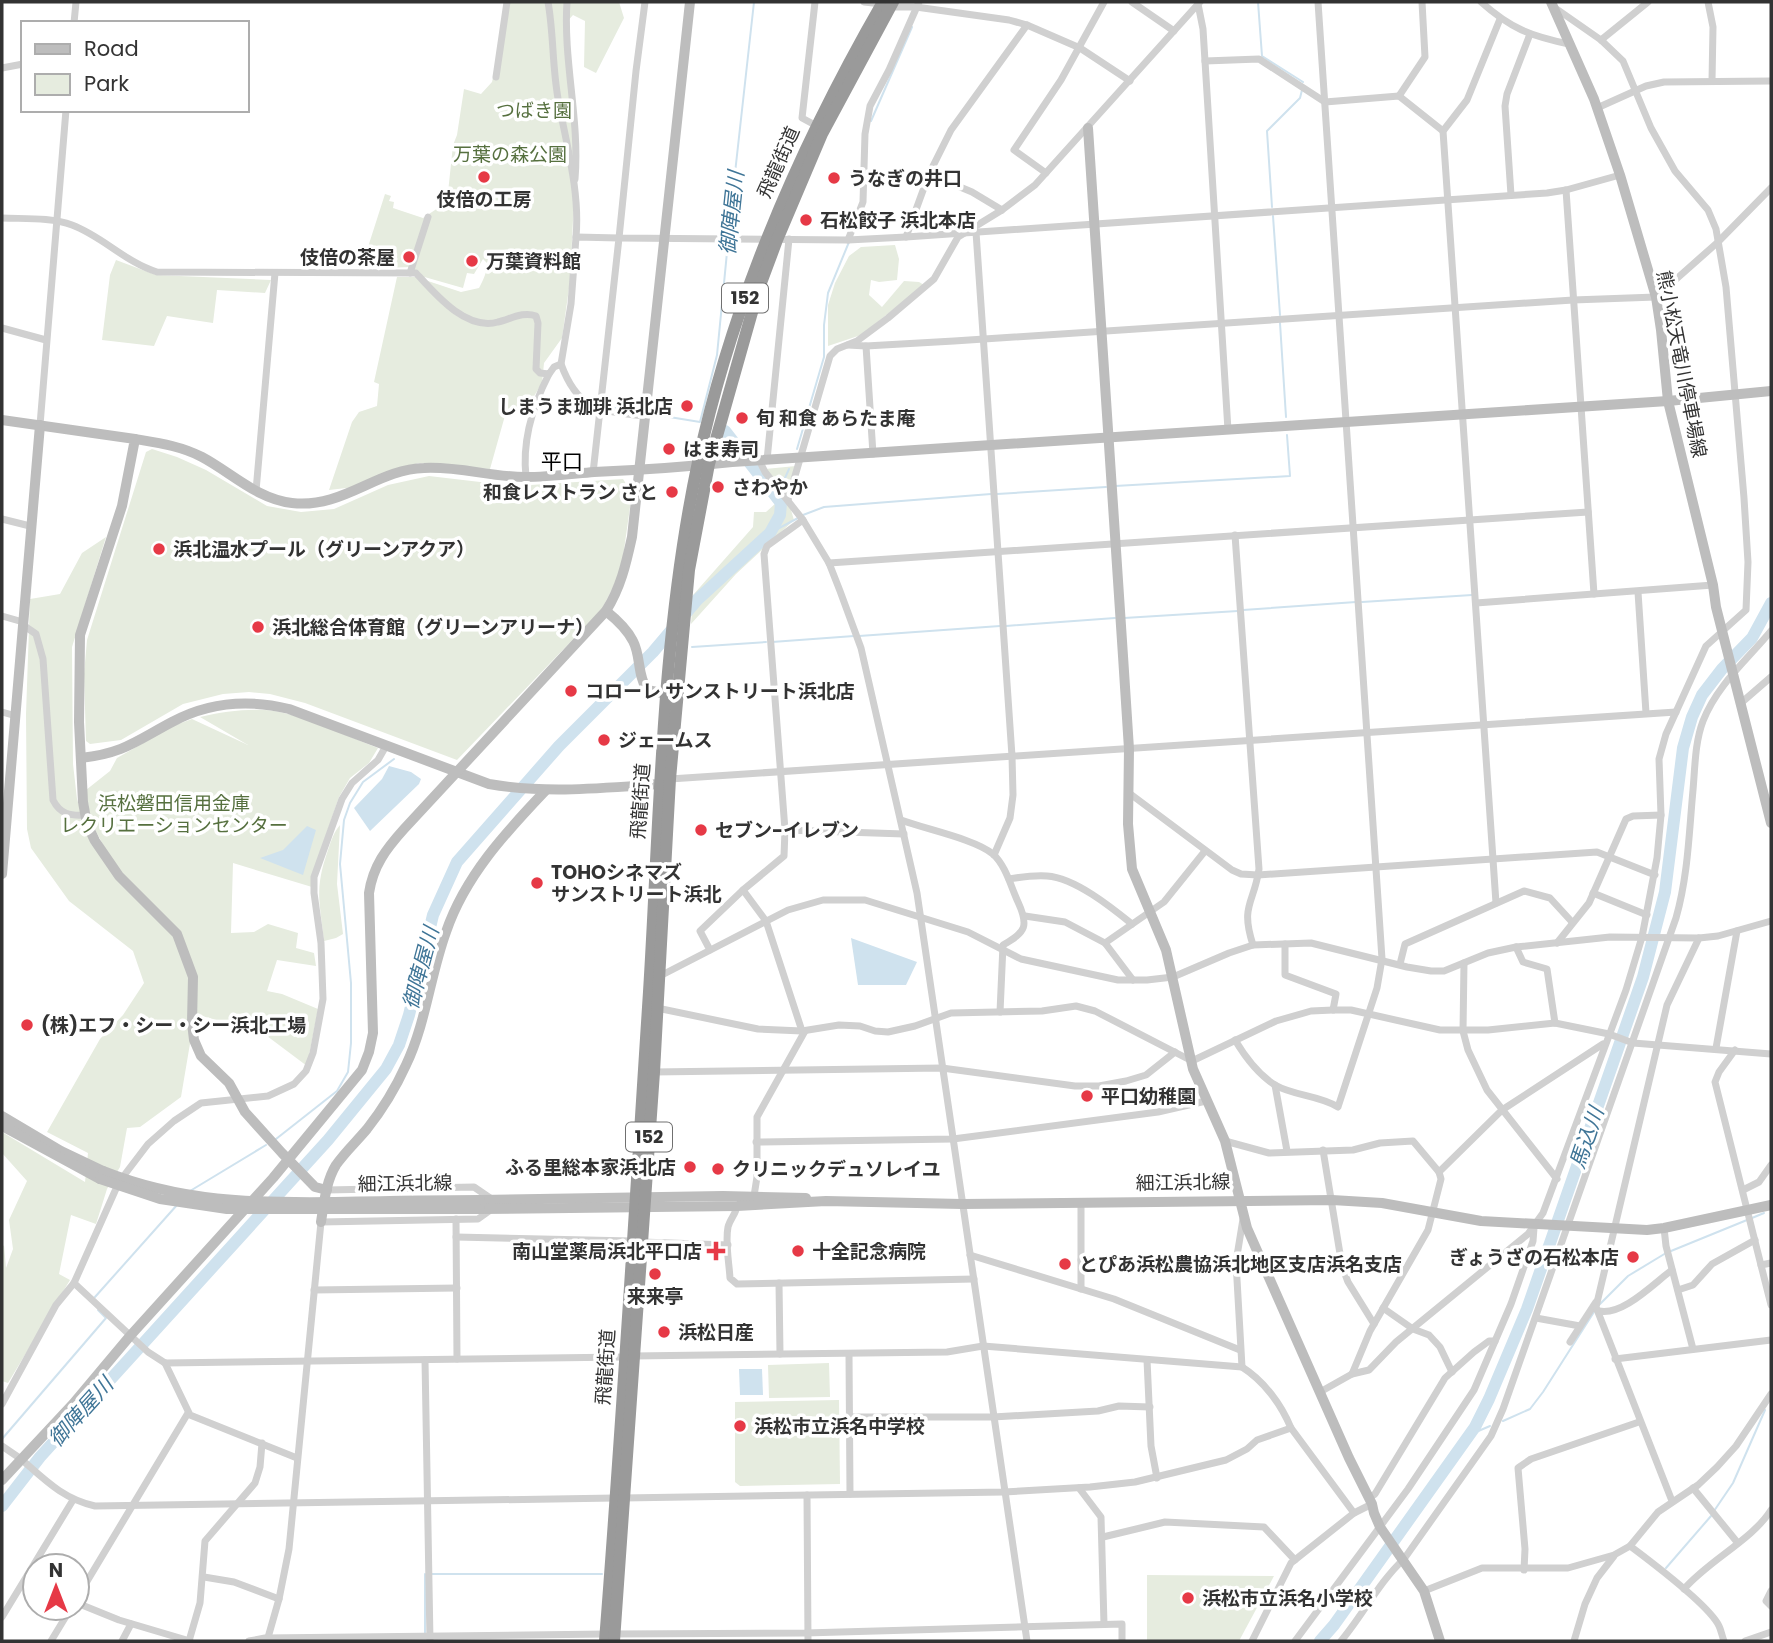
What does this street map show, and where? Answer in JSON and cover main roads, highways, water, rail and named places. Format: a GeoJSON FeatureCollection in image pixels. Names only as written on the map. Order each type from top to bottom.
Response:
{"type":"FeatureCollection","features":[{"type":"Feature","properties":{"kind":"highway","name":"飛龍街道"},"geometry":{"type":"LineString","coordinates":[[640,1202],[654,1072],[667,694],[674,617],[703,466],[754,304],[816,125],[887,4]]}},
{"type":"Feature","properties":{"kind":"highway","name":"飛龍街道"},"geometry":{"type":"LineString","coordinates":[[777,240],[822,134],[887,4]]}},
{"type":"Feature","properties":{"kind":"highway","name":"飛龍街道"},"geometry":{"type":"LineString","coordinates":[[610,1638],[665,781],[703,466]]}},
{"type":"Feature","properties":{"kind":"water"},"geometry":{"type":"Polygon","coordinates":[[[389,766],[411,772],[421,779],[370,831],[354,808],[382,779],[389,766]]]}},
{"type":"Feature","properties":{"kind":"water"},"geometry":{"type":"Polygon","coordinates":[[[307,826],[316,830],[303,875],[260,858],[283,850],[307,826]]]}},
{"type":"Feature","properties":{"kind":"water"},"geometry":{"type":"Polygon","coordinates":[[[851,938],[917,962],[906,985],[858,985],[851,938]]]}},
{"type":"Feature","properties":{"kind":"water"},"geometry":{"type":"Polygon","coordinates":[[[739,1369],[762,1369],[763,1395],[740,1395],[739,1369]]]}},
{"type":"Feature","properties":{"kind":"waterway","name":"御陣屋川"},"geometry":{"type":"LineString","coordinates":[[728,236],[754,2]]}},
{"type":"Feature","properties":{"kind":"waterway"},"geometry":{"type":"LineString","coordinates":[[1258,2],[1262,56],[1303,82]]}},
{"type":"Feature","properties":{"kind":"waterway"},"geometry":{"type":"LineString","coordinates":[[871,121],[912,27]]}},
{"type":"Feature","properties":{"kind":"waterway"},"geometry":{"type":"LineString","coordinates":[[1272,207],[1267,131],[1300,98],[1302,90]]}},
{"type":"Feature","properties":{"kind":"waterway"},"geometry":{"type":"LineString","coordinates":[[1273,216],[1280,315]]}},
{"type":"Feature","properties":{"kind":"waterway","name":"御陣屋川"},"geometry":{"type":"LineString","coordinates":[[651,414],[700,422],[717,355],[728,242]]}},
{"type":"Feature","properties":{"kind":"waterway"},"geometry":{"type":"LineString","coordinates":[[797,449],[824,357],[828,293],[849,242]]}},
{"type":"Feature","properties":{"kind":"waterway"},"geometry":{"type":"LineString","coordinates":[[1280,323],[1286,417]]}},
{"type":"Feature","properties":{"kind":"waterway"},"geometry":{"type":"LineString","coordinates":[[605,406],[642,412]]}},
{"type":"Feature","properties":{"kind":"waterway","name":"御陣屋川"},"geometry":{"type":"LineString","coordinates":[[2,1506],[40,1457],[328,1140],[386,1069],[399,1045],[409,1015],[433,915],[457,862],[559,746],[653,652],[697,600],[770,533],[780,515],[781,503],[725,431]]}},
{"type":"Feature","properties":{"kind":"waterway"},"geometry":{"type":"LineString","coordinates":[[1115,486],[1290,476],[1287,435]]}},
{"type":"Feature","properties":{"kind":"waterway"},"geometry":{"type":"LineString","coordinates":[[781,487],[789,469]]}},
{"type":"Feature","properties":{"kind":"waterway"},"geometry":{"type":"LineString","coordinates":[[997,494],[1106,487]]}},
{"type":"Feature","properties":{"kind":"waterway"},"geometry":{"type":"LineString","coordinates":[[803,515],[824,507],[991,494]]}},
{"type":"Feature","properties":{"kind":"waterway"},"geometry":{"type":"LineString","coordinates":[[770,533],[798,518]]}},
{"type":"Feature","properties":{"kind":"waterway"},"geometry":{"type":"LineString","coordinates":[[1362,602],[1472,595]]}},
{"type":"Feature","properties":{"kind":"waterway"},"geometry":{"type":"LineString","coordinates":[[1243,610],[1356,602]]}},
{"type":"Feature","properties":{"kind":"waterway","name":"馬込川"},"geometry":{"type":"LineString","coordinates":[[1320,1641],[1475,1427],[1489,1399],[1527,1309],[1643,977],[1665,892],[1683,748],[1692,717],[1702,695],[1722,669],[1752,638],[1771,603]]}},
{"type":"Feature","properties":{"kind":"waterway"},"geometry":{"type":"LineString","coordinates":[[1124,618],[1238,611]]}},
{"type":"Feature","properties":{"kind":"waterway"},"geometry":{"type":"LineString","coordinates":[[1006,626],[1115,618]]}},
{"type":"Feature","properties":{"kind":"waterway"},"geometry":{"type":"LineString","coordinates":[[859,636],[1000,626]]}},
{"type":"Feature","properties":{"kind":"waterway"},"geometry":{"type":"LineString","coordinates":[[772,642],[854,636]]}},
{"type":"Feature","properties":{"kind":"waterway"},"geometry":{"type":"LineString","coordinates":[[692,647],[766,642]]}},
{"type":"Feature","properties":{"kind":"waterway"},"geometry":{"type":"LineString","coordinates":[[276,1139],[337,1091],[348,1072],[351,983],[340,864],[344,820],[350,803],[363,782],[394,759]]}},
{"type":"Feature","properties":{"kind":"waterway"},"geometry":{"type":"LineString","coordinates":[[190,1191],[266,1145]]}},
{"type":"Feature","properties":{"kind":"waterway"},"geometry":{"type":"LineString","coordinates":[[95,1297],[177,1205]]}},
{"type":"Feature","properties":{"kind":"waterway"},"geometry":{"type":"LineString","coordinates":[[1752,1218],[1764,1213]]}},
{"type":"Feature","properties":{"kind":"waterway"},"geometry":{"type":"LineString","coordinates":[[1671,1251],[1747,1220]]}},
{"type":"Feature","properties":{"kind":"waterway"},"geometry":{"type":"LineString","coordinates":[[1599,1305],[1628,1276],[1666,1253]]}},
{"type":"Feature","properties":{"kind":"waterway"},"geometry":{"type":"LineString","coordinates":[[2,1439],[106,1318],[98,1310]]}},
{"type":"Feature","properties":{"kind":"waterway"},"geometry":{"type":"LineString","coordinates":[[1503,1421],[1530,1409],[1594,1312]]}},
{"type":"Feature","properties":{"kind":"waterway"},"geometry":{"type":"LineString","coordinates":[[1714,1511],[1733,1483],[1765,1410]]}},
{"type":"Feature","properties":{"kind":"waterway"},"geometry":{"type":"LineString","coordinates":[[1469,1435],[1490,1426]]}},
{"type":"Feature","properties":{"kind":"waterway"},"geometry":{"type":"LineString","coordinates":[[1666,1568],[1711,1516]]}},
{"type":"Feature","properties":{"kind":"waterway"},"geometry":{"type":"LineString","coordinates":[[425,1574],[425,1633]]}},
{"type":"Feature","properties":{"kind":"waterway"},"geometry":{"type":"LineString","coordinates":[[432,1574],[602,1574]]}},
{"type":"Feature","properties":{"kind":"place","name":"伎倍の工房"},"geometry":{"type":"Point","coordinates":[484,177]}},
{"type":"Feature","properties":{"kind":"place","name":"うなぎの井口"},"geometry":{"type":"Point","coordinates":[834,178]}},
{"type":"Feature","properties":{"kind":"place","name":"石松餃子 浜北本店"},"geometry":{"type":"Point","coordinates":[806,220]}},
{"type":"Feature","properties":{"kind":"place","name":"伎倍の茶屋"},"geometry":{"type":"Point","coordinates":[409,257]}},
{"type":"Feature","properties":{"kind":"place","name":"万葉資料館"},"geometry":{"type":"Point","coordinates":[472,261]}},
{"type":"Feature","properties":{"kind":"place","name":"しまうま珈琲 浜北店"},"geometry":{"type":"Point","coordinates":[687,406]}},
{"type":"Feature","properties":{"kind":"place","name":"旬 和食 あらたま庵"},"geometry":{"type":"Point","coordinates":[742,418]}},
{"type":"Feature","properties":{"kind":"place","name":"はま寿司"},"geometry":{"type":"Point","coordinates":[669,449]}},
{"type":"Feature","properties":{"kind":"place","name":"さわやか"},"geometry":{"type":"Point","coordinates":[718,487]}},
{"type":"Feature","properties":{"kind":"place","name":"和食レストラン さと"},"geometry":{"type":"Point","coordinates":[672,492]}},
{"type":"Feature","properties":{"kind":"place","name":"浜北温水プール（グリーンアクア）"},"geometry":{"type":"Point","coordinates":[159,549]}},
{"type":"Feature","properties":{"kind":"place","name":"浜北総合体育館（グリーンアリーナ）"},"geometry":{"type":"Point","coordinates":[258,627]}},
{"type":"Feature","properties":{"kind":"place","name":"コローレ サンストリート浜北店"},"geometry":{"type":"Point","coordinates":[571,691]}},
{"type":"Feature","properties":{"kind":"place","name":"ジェームス"},"geometry":{"type":"Point","coordinates":[604,740]}},
{"type":"Feature","properties":{"kind":"place","name":"セブン-イレブン"},"geometry":{"type":"Point","coordinates":[701,830]}},
{"type":"Feature","properties":{"kind":"place","name":"TOHOシネマズ サンストリート浜北"},"geometry":{"type":"Point","coordinates":[537,883]}},
{"type":"Feature","properties":{"kind":"place","name":"(株)エフ・シー・シー浜北工場"},"geometry":{"type":"Point","coordinates":[27,1025]}},
{"type":"Feature","properties":{"kind":"place","name":"平口幼稚園"},"geometry":{"type":"Point","coordinates":[1087,1096]}},
{"type":"Feature","properties":{"kind":"place","name":"ふる里総本家浜北店"},"geometry":{"type":"Point","coordinates":[690,1167]}},
{"type":"Feature","properties":{"kind":"place","name":"クリニックデュソレイユ"},"geometry":{"type":"Point","coordinates":[718,1169]}},
{"type":"Feature","properties":{"kind":"place","name":"南山堂薬局浜北平口店"},"geometry":{"type":"Point","coordinates":[716,1251]}},
{"type":"Feature","properties":{"kind":"place","name":"十全記念病院"},"geometry":{"type":"Point","coordinates":[798,1251]}},
{"type":"Feature","properties":{"kind":"place","name":"ぎょうざの石松本店"},"geometry":{"type":"Point","coordinates":[1633,1257]}},
{"type":"Feature","properties":{"kind":"place","name":"とぴあ浜松農協浜北地区支店浜名支店"},"geometry":{"type":"Point","coordinates":[1065,1264]}},
{"type":"Feature","properties":{"kind":"place","name":"来来亭"},"geometry":{"type":"Point","coordinates":[655,1274]}},
{"type":"Feature","properties":{"kind":"place","name":"浜松日産"},"geometry":{"type":"Point","coordinates":[664,1332]}},
{"type":"Feature","properties":{"kind":"place","name":"浜松市立浜名中学校"},"geometry":{"type":"Point","coordinates":[740,1426]}},
{"type":"Feature","properties":{"kind":"place","name":"浜松市立浜名小学校"},"geometry":{"type":"Point","coordinates":[1188,1598]}},
{"type":"Feature","properties":{"kind":"district","name":"平口"},"geometry":{"type":"Point","coordinates":[562,462]}},
{"type":"Feature","properties":{"kind":"park label","name":"つばき園"},"geometry":{"type":"Point","coordinates":[534,110]}},
{"type":"Feature","properties":{"kind":"park label","name":"万葉の森公園"},"geometry":{"type":"Point","coordinates":[510,154]}},
{"type":"Feature","properties":{"kind":"park label","name":"浜松磐田信用金庫 レクリエーションセンター"},"geometry":{"type":"Point","coordinates":[174,814]}}]}
